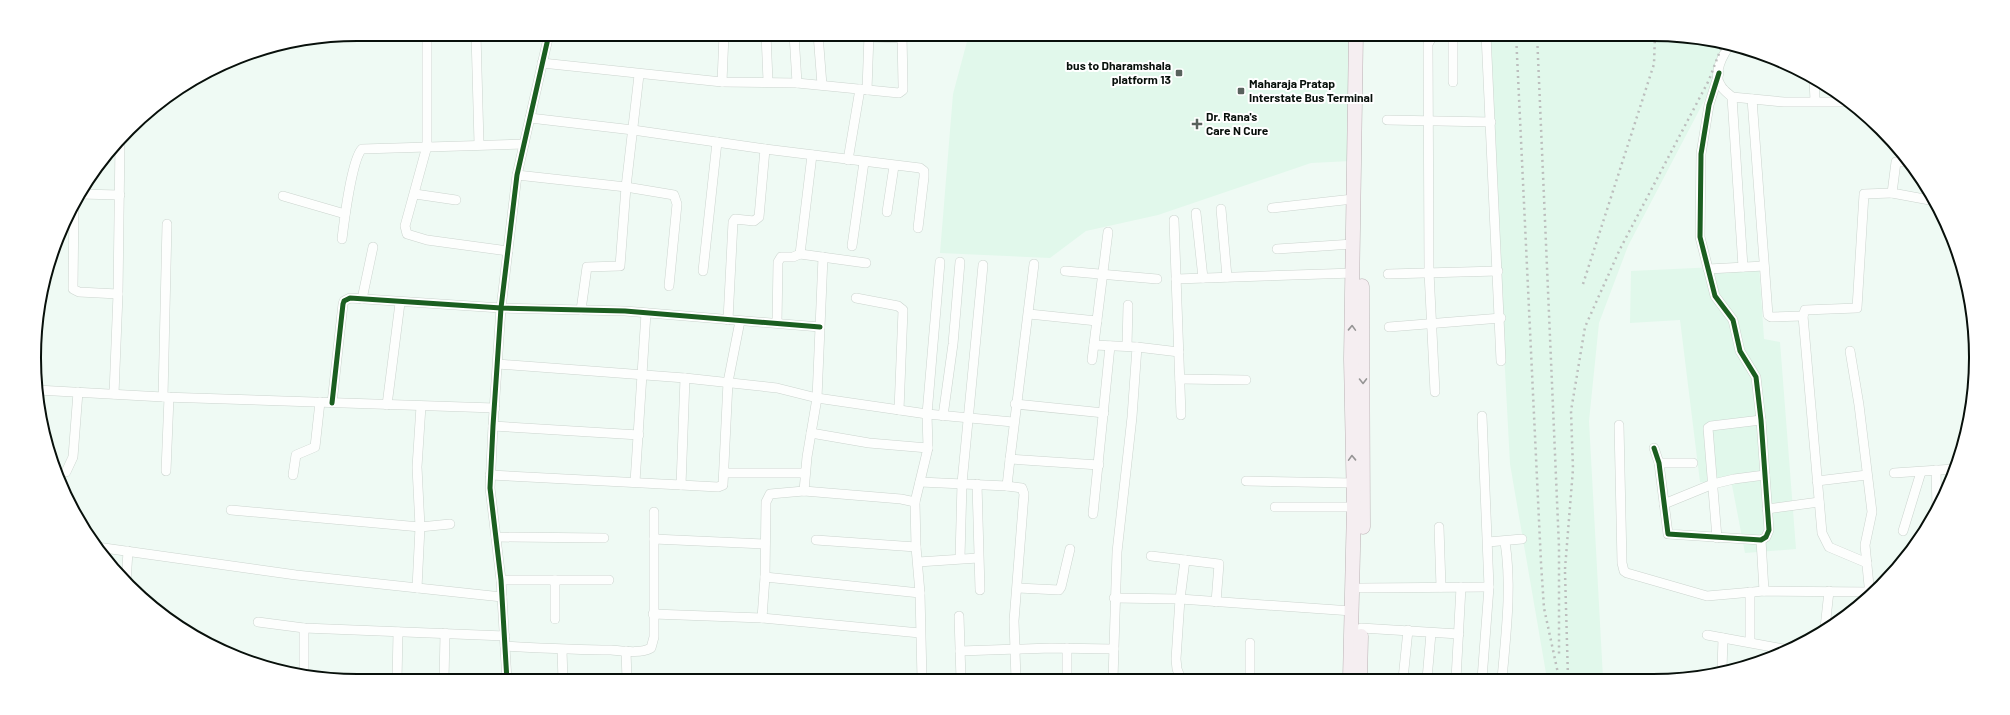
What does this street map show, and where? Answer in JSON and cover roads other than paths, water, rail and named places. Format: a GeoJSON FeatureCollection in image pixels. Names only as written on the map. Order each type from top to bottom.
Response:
{"type":"FeatureCollection","features":[{"type":"Feature","properties":{"kind":"main road"},"geometry":{"type":"LineString","coordinates":[[1350,674],[1354,507],[1351,359],[1354,273],[1353,199],[1356,41]]}},
{"type":"Feature","properties":{"kind":"main road"},"geometry":{"type":"LineString","coordinates":[[1360,674],[1361,588],[1365,492],[1362,134],[1366,41]]}},
{"type":"Feature","properties":{"kind":"street"},"geometry":{"type":"LineString","coordinates":[[427,41],[427,146],[405,226],[406,234],[427,240],[508,251]]}},
{"type":"Feature","properties":{"kind":"street"},"geometry":{"type":"LineString","coordinates":[[476,41],[479,144]]}},
{"type":"Feature","properties":{"kind":"street"},"geometry":{"type":"LineString","coordinates":[[507,674],[501,580],[491,499],[490,475],[493,426],[502,308],[517,175],[547,41]]}},
{"type":"Feature","properties":{"kind":"street"},"geometry":{"type":"LineString","coordinates":[[722,82],[724,41]]}},
{"type":"Feature","properties":{"kind":"street"},"geometry":{"type":"LineString","coordinates":[[766,41],[768,82]]}},
{"type":"Feature","properties":{"kind":"street"},"geometry":{"type":"LineString","coordinates":[[794,41],[797,83]]}},
{"type":"Feature","properties":{"kind":"street"},"geometry":{"type":"LineString","coordinates":[[819,41],[822,85]]}},
{"type":"Feature","properties":{"kind":"street"},"geometry":{"type":"LineString","coordinates":[[848,160],[864,90],[869,41]]}},
{"type":"Feature","properties":{"kind":"street"},"geometry":{"type":"LineString","coordinates":[[542,63],[639,75],[722,82],[797,83],[895,93],[901,92],[902,41]]}},
{"type":"Feature","properties":{"kind":"street"},"geometry":{"type":"LineString","coordinates":[[1430,41],[1428,44],[1429,272],[1435,392]]}},
{"type":"Feature","properties":{"kind":"street"},"geometry":{"type":"LineString","coordinates":[[1453,82],[1454,41]]}},
{"type":"Feature","properties":{"kind":"street"},"geometry":{"type":"LineString","coordinates":[[1486,41],[1501,318],[1501,361]]}},
{"type":"Feature","properties":{"kind":"street"},"geometry":{"type":"LineString","coordinates":[[1727,50],[1718,66],[1720,85],[1732,97],[1815,101],[1837,100]]}},
{"type":"Feature","properties":{"kind":"street"},"geometry":{"type":"LineString","coordinates":[[1654,448],[1659,463],[1668,534],[1761,540],[1766,537],[1769,530],[1761,420],[1756,377],[1740,351],[1733,320],[1715,296],[1700,237],[1701,154],[1709,105],[1719,73]]}},
{"type":"Feature","properties":{"kind":"street"},"geometry":{"type":"LineString","coordinates":[[581,310],[587,267],[620,266],[626,187],[639,75]]}},
{"type":"Feature","properties":{"kind":"street"},"geometry":{"type":"LineString","coordinates":[[1814,85],[1815,101]]}},
{"type":"Feature","properties":{"kind":"street"},"geometry":{"type":"LineString","coordinates":[[1732,97],[1743,267]]}},
{"type":"Feature","properties":{"kind":"street"},"geometry":{"type":"LineString","coordinates":[[1752,99],[1768,315],[1771,317],[1803,316]]}},
{"type":"Feature","properties":{"kind":"street"},"geometry":{"type":"LineString","coordinates":[[530,118],[633,130],[894,166],[920,168],[924,171],[918,228]]}},
{"type":"Feature","properties":{"kind":"street"},"geometry":{"type":"LineString","coordinates":[[1387,120],[1428,122],[1491,122]]}},
{"type":"Feature","properties":{"kind":"street"},"geometry":{"type":"LineString","coordinates":[[703,271],[717,142]]}},
{"type":"Feature","properties":{"kind":"street"},"geometry":{"type":"LineString","coordinates":[[342,239],[345,214],[357,158],[362,149],[479,144],[524,144]]}},
{"type":"Feature","properties":{"kind":"street"},"geometry":{"type":"LineString","coordinates":[[114,394],[118,294],[120,149]]}},
{"type":"Feature","properties":{"kind":"street"},"geometry":{"type":"LineString","coordinates":[[728,320],[733,222],[735,219],[754,221],[759,217],[765,149]]}},
{"type":"Feature","properties":{"kind":"street"},"geometry":{"type":"LineString","coordinates":[[800,254],[812,155]]}},
{"type":"Feature","properties":{"kind":"street"},"geometry":{"type":"LineString","coordinates":[[852,246],[864,162]]}},
{"type":"Feature","properties":{"kind":"street"},"geometry":{"type":"LineString","coordinates":[[1892,193],[1896,162],[1901,162]]}},
{"type":"Feature","properties":{"kind":"street"},"geometry":{"type":"LineString","coordinates":[[887,212],[894,166]]}},
{"type":"Feature","properties":{"kind":"street"},"geometry":{"type":"LineString","coordinates":[[517,175],[670,193],[676,197],[678,204],[669,286]]}},
{"type":"Feature","properties":{"kind":"street"},"geometry":{"type":"LineString","coordinates":[[1867,563],[1832,549],[1827,544],[1822,533],[1803,316],[1805,310],[1857,308],[1864,194],[1892,193],[1927,200]]}},
{"type":"Feature","properties":{"kind":"street"},"geometry":{"type":"LineString","coordinates":[[86,194],[120,195]]}},
{"type":"Feature","properties":{"kind":"street"},"geometry":{"type":"LineString","coordinates":[[415,194],[456,200]]}},
{"type":"Feature","properties":{"kind":"street"},"geometry":{"type":"LineString","coordinates":[[283,196],[345,214]]}},
{"type":"Feature","properties":{"kind":"street"},"geometry":{"type":"LineString","coordinates":[[1272,208],[1353,199]]}},
{"type":"Feature","properties":{"kind":"street"},"geometry":{"type":"LineString","coordinates":[[1221,209],[1227,277]]}},
{"type":"Feature","properties":{"kind":"street"},"geometry":{"type":"LineString","coordinates":[[1196,213],[1203,278]]}},
{"type":"Feature","properties":{"kind":"street"},"geometry":{"type":"LineString","coordinates":[[74,218],[74,289],[78,292],[118,294]]}},
{"type":"Feature","properties":{"kind":"street"},"geometry":{"type":"LineString","coordinates":[[1174,220],[1182,415]]}},
{"type":"Feature","properties":{"kind":"street"},"geometry":{"type":"LineString","coordinates":[[166,471],[167,224]]}},
{"type":"Feature","properties":{"kind":"street"},"geometry":{"type":"LineString","coordinates":[[1092,360],[1108,232]]}},
{"type":"Feature","properties":{"kind":"street"},"geometry":{"type":"LineString","coordinates":[[1277,249],[1353,244]]}},
{"type":"Feature","properties":{"kind":"street"},"geometry":{"type":"LineString","coordinates":[[362,299],[373,247]]}},
{"type":"Feature","properties":{"kind":"street"},"geometry":{"type":"LineString","coordinates":[[777,323],[778,262],[781,257],[793,257],[800,254],[866,263]]}},
{"type":"Feature","properties":{"kind":"street"},"geometry":{"type":"LineString","coordinates":[[804,491],[816,398],[823,257]]}},
{"type":"Feature","properties":{"kind":"street"},"geometry":{"type":"LineString","coordinates":[[922,674],[920,593],[916,547],[915,502],[928,448],[928,414],[940,262]]}},
{"type":"Feature","properties":{"kind":"street"},"geometry":{"type":"LineString","coordinates":[[943,416],[953,344],[960,262]]}},
{"type":"Feature","properties":{"kind":"street"},"geometry":{"type":"LineString","coordinates":[[1007,486],[1015,404],[1034,264]]}},
{"type":"Feature","properties":{"kind":"street"},"geometry":{"type":"LineString","coordinates":[[960,558],[962,483],[983,265]]}},
{"type":"Feature","properties":{"kind":"street"},"geometry":{"type":"LineString","coordinates":[[1708,269],[1764,266]]}},
{"type":"Feature","properties":{"kind":"street"},"geometry":{"type":"LineString","coordinates":[[1065,271],[1157,279]]}},
{"type":"Feature","properties":{"kind":"street"},"geometry":{"type":"LineString","coordinates":[[1388,274],[1498,271]]}},
{"type":"Feature","properties":{"kind":"street"},"geometry":{"type":"LineString","coordinates":[[1176,279],[1354,273]]}},
{"type":"Feature","properties":{"kind":"street"},"geometry":{"type":"LineString","coordinates":[[332,403],[344,301],[350,298],[400,303],[646,313],[820,327]]}},
{"type":"Feature","properties":{"kind":"street"},"geometry":{"type":"LineString","coordinates":[[856,298],[898,306],[903,310],[899,410]]}},
{"type":"Feature","properties":{"kind":"street"},"geometry":{"type":"LineString","coordinates":[[387,405],[400,303]]}},
{"type":"Feature","properties":{"kind":"street"},"geometry":{"type":"LineString","coordinates":[[1127,346],[1128,305]]}},
{"type":"Feature","properties":{"kind":"street"},"geometry":{"type":"LineString","coordinates":[[635,482],[646,313]]}},
{"type":"Feature","properties":{"kind":"street"},"geometry":{"type":"LineString","coordinates":[[1028,314],[1097,321]]}},
{"type":"Feature","properties":{"kind":"street"},"geometry":{"type":"LineString","coordinates":[[1389,327],[1501,318]]}},
{"type":"Feature","properties":{"kind":"street"},"geometry":{"type":"LineString","coordinates":[[490,475],[720,487],[723,485],[724,473],[728,382],[740,321]]}},
{"type":"Feature","properties":{"kind":"street"},"geometry":{"type":"LineString","coordinates":[[1094,345],[1127,346],[1179,352]]}},
{"type":"Feature","properties":{"kind":"street"},"geometry":{"type":"LineString","coordinates":[[1093,514],[1110,346]]}},
{"type":"Feature","properties":{"kind":"street"},"geometry":{"type":"LineString","coordinates":[[1113,674],[1114,598],[1117,545],[1132,417],[1137,348]]}},
{"type":"Feature","properties":{"kind":"street"},"geometry":{"type":"LineString","coordinates":[[1850,351],[1872,512],[1865,545],[1870,586]]}},
{"type":"Feature","properties":{"kind":"street"},"geometry":{"type":"LineString","coordinates":[[498,364],[728,382],[777,388],[816,398],[899,410],[943,416],[1013,422]]}},
{"type":"Feature","properties":{"kind":"street"},"geometry":{"type":"LineString","coordinates":[[681,485],[685,378]]}},
{"type":"Feature","properties":{"kind":"street"},"geometry":{"type":"LineString","coordinates":[[1180,379],[1246,380]]}},
{"type":"Feature","properties":{"kind":"street"},"geometry":{"type":"LineString","coordinates":[[43,390],[166,397],[495,408]]}},
{"type":"Feature","properties":{"kind":"street"},"geometry":{"type":"LineString","coordinates":[[66,472],[73,457],[78,392]]}},
{"type":"Feature","properties":{"kind":"street"},"geometry":{"type":"LineString","coordinates":[[293,475],[296,455],[315,447],[320,402]]}},
{"type":"Feature","properties":{"kind":"street"},"geometry":{"type":"LineString","coordinates":[[1015,404],[1104,413]]}},
{"type":"Feature","properties":{"kind":"street"},"geometry":{"type":"LineString","coordinates":[[417,588],[420,527],[417,467],[421,406]]}},
{"type":"Feature","properties":{"kind":"street"},"geometry":{"type":"LineString","coordinates":[[1482,416],[1489,587],[1482,674]]}},
{"type":"Feature","properties":{"kind":"street"},"geometry":{"type":"LineString","coordinates":[[1717,538],[1708,428],[1711,426],[1761,420]]}},
{"type":"Feature","properties":{"kind":"street"},"geometry":{"type":"LineString","coordinates":[[1619,425],[1622,563],[1624,571],[1631,576],[1707,596],[1764,591],[1864,593]]}},
{"type":"Feature","properties":{"kind":"street"},"geometry":{"type":"LineString","coordinates":[[493,426],[639,435]]}},
{"type":"Feature","properties":{"kind":"street"},"geometry":{"type":"LineString","coordinates":[[811,432],[869,443],[928,448]]}},
{"type":"Feature","properties":{"kind":"street"},"geometry":{"type":"LineString","coordinates":[[1010,459],[1099,465]]}},
{"type":"Feature","properties":{"kind":"street"},"geometry":{"type":"LineString","coordinates":[[1659,463],[1693,462]]}},
{"type":"Feature","properties":{"kind":"street"},"geometry":{"type":"LineString","coordinates":[[1894,473],[1948,469]]}},
{"type":"Feature","properties":{"kind":"street"},"geometry":{"type":"LineString","coordinates":[[1936,470],[1937,496]]}},
{"type":"Feature","properties":{"kind":"street"},"geometry":{"type":"LineString","coordinates":[[1903,531],[1921,472]]}},
{"type":"Feature","properties":{"kind":"street"},"geometry":{"type":"LineString","coordinates":[[724,473],[806,473]]}},
{"type":"Feature","properties":{"kind":"street"},"geometry":{"type":"LineString","coordinates":[[1664,504],[1713,484],[1734,479],[1765,475]]}},
{"type":"Feature","properties":{"kind":"street"},"geometry":{"type":"LineString","coordinates":[[1818,481],[1867,475]]}},
{"type":"Feature","properties":{"kind":"street"},"geometry":{"type":"LineString","coordinates":[[1246,481],[1353,483]]}},
{"type":"Feature","properties":{"kind":"street"},"geometry":{"type":"LineString","coordinates":[[920,482],[1020,487],[1023,491],[1018,588],[1014,621],[1016,674]]}},
{"type":"Feature","properties":{"kind":"street"},"geometry":{"type":"LineString","coordinates":[[977,484],[980,590]]}},
{"type":"Feature","properties":{"kind":"street"},"geometry":{"type":"LineString","coordinates":[[762,618],[765,577],[766,502],[768,495],[804,491],[901,499],[915,502]]}},
{"type":"Feature","properties":{"kind":"street"},"geometry":{"type":"LineString","coordinates":[[1767,509],[1819,502]]}},
{"type":"Feature","properties":{"kind":"street"},"geometry":{"type":"LineString","coordinates":[[1275,507],[1354,507]]}},
{"type":"Feature","properties":{"kind":"street"},"geometry":{"type":"LineString","coordinates":[[231,510],[420,527],[450,524]]}},
{"type":"Feature","properties":{"kind":"street"},"geometry":{"type":"LineString","coordinates":[[258,622],[304,628],[445,633],[562,650],[646,650],[651,648],[654,636],[654,512]]}},
{"type":"Feature","properties":{"kind":"street"},"geometry":{"type":"LineString","coordinates":[[1439,527],[1441,587]]}},
{"type":"Feature","properties":{"kind":"street"},"geometry":{"type":"LineString","coordinates":[[496,537],[604,538]]}},
{"type":"Feature","properties":{"kind":"street"},"geometry":{"type":"LineString","coordinates":[[654,539],[765,544]]}},
{"type":"Feature","properties":{"kind":"street"},"geometry":{"type":"LineString","coordinates":[[1488,542],[1505,542],[1522,539]]}},
{"type":"Feature","properties":{"kind":"street"},"geometry":{"type":"LineString","coordinates":[[816,540],[916,547]]}},
{"type":"Feature","properties":{"kind":"street"},"geometry":{"type":"LineString","coordinates":[[1761,540],[1764,591]]}},
{"type":"Feature","properties":{"kind":"street"},"geometry":{"type":"LineString","coordinates":[[1502,674],[1508,608],[1507,556],[1505,542]]}},
{"type":"Feature","properties":{"kind":"street"},"geometry":{"type":"LineString","coordinates":[[105,548],[296,575],[502,597]]}},
{"type":"Feature","properties":{"kind":"street"},"geometry":{"type":"LineString","coordinates":[[1018,588],[1058,590],[1061,587],[1070,549]]}},
{"type":"Feature","properties":{"kind":"street"},"geometry":{"type":"LineString","coordinates":[[127,573],[128,551]]}},
{"type":"Feature","properties":{"kind":"street"},"geometry":{"type":"LineString","coordinates":[[1151,556],[1219,564],[1216,602]]}},
{"type":"Feature","properties":{"kind":"street"},"geometry":{"type":"LineString","coordinates":[[918,562],[978,558]]}},
{"type":"Feature","properties":{"kind":"street"},"geometry":{"type":"LineString","coordinates":[[1179,674],[1176,664],[1180,599],[1185,560]]}},
{"type":"Feature","properties":{"kind":"street"},"geometry":{"type":"LineString","coordinates":[[765,577],[920,593]]}},
{"type":"Feature","properties":{"kind":"street"},"geometry":{"type":"LineString","coordinates":[[501,580],[609,580]]}},
{"type":"Feature","properties":{"kind":"street"},"geometry":{"type":"LineString","coordinates":[[555,580],[555,619]]}},
{"type":"Feature","properties":{"kind":"street"},"geometry":{"type":"LineString","coordinates":[[1456,674],[1461,587]]}},
{"type":"Feature","properties":{"kind":"street"},"geometry":{"type":"LineString","coordinates":[[1361,588],[1489,587]]}},
{"type":"Feature","properties":{"kind":"street"},"geometry":{"type":"LineString","coordinates":[[1826,623],[1829,591]]}},
{"type":"Feature","properties":{"kind":"street"},"geometry":{"type":"LineString","coordinates":[[1750,592],[1750,642]]}},
{"type":"Feature","properties":{"kind":"street"},"geometry":{"type":"LineString","coordinates":[[1114,598],[1180,599],[1352,611]]}},
{"type":"Feature","properties":{"kind":"street"},"geometry":{"type":"LineString","coordinates":[[653,614],[762,618],[920,633]]}},
{"type":"Feature","properties":{"kind":"street"},"geometry":{"type":"LineString","coordinates":[[959,616],[960,674]]}},
{"type":"Feature","properties":{"kind":"street"},"geometry":{"type":"LineString","coordinates":[[304,628],[304,669]]}},
{"type":"Feature","properties":{"kind":"street"},"geometry":{"type":"LineString","coordinates":[[1361,628],[1459,634]]}},
{"type":"Feature","properties":{"kind":"street"},"geometry":{"type":"LineString","coordinates":[[1404,674],[1408,630]]}},
{"type":"Feature","properties":{"kind":"street"},"geometry":{"type":"LineString","coordinates":[[397,674],[398,632]]}},
{"type":"Feature","properties":{"kind":"street"},"geometry":{"type":"LineString","coordinates":[[444,674],[445,633]]}},
{"type":"Feature","properties":{"kind":"street"},"geometry":{"type":"LineString","coordinates":[[1427,674],[1431,633]]}},
{"type":"Feature","properties":{"kind":"street"},"geometry":{"type":"LineString","coordinates":[[1706,635],[1778,648]]}},
{"type":"Feature","properties":{"kind":"street"},"geometry":{"type":"LineString","coordinates":[[1722,666],[1723,638]]}},
{"type":"Feature","properties":{"kind":"street"},"geometry":{"type":"LineString","coordinates":[[1250,643],[1250,674]]}},
{"type":"Feature","properties":{"kind":"street"},"geometry":{"type":"LineString","coordinates":[[960,651],[1067,648],[1114,649]]}},
{"type":"Feature","properties":{"kind":"street"},"geometry":{"type":"LineString","coordinates":[[1067,648],[1067,674]]}},
{"type":"Feature","properties":{"kind":"street"},"geometry":{"type":"LineString","coordinates":[[562,650],[563,674]]}},
{"type":"Feature","properties":{"kind":"street"},"geometry":{"type":"LineString","coordinates":[[626,651],[627,674]]}},
{"type":"Feature","properties":{"kind":"railway"},"geometry":{"type":"LineString","coordinates":[[1516,41],[1541,563],[1544,608],[1558,674]]}},
{"type":"Feature","properties":{"kind":"railway"},"geometry":{"type":"LineString","coordinates":[[1537,41],[1559,547],[1559,655]]}},
{"type":"Feature","properties":{"kind":"railway"},"geometry":{"type":"LineString","coordinates":[[1583,284],[1654,64],[1655,41]]}},
{"type":"Feature","properties":{"kind":"railway"},"geometry":{"type":"LineString","coordinates":[[1565,569],[1573,469],[1571,411],[1585,327],[1620,249],[1709,80],[1721,49]]}},
{"type":"Feature","properties":{"kind":"railway"},"geometry":{"type":"LineString","coordinates":[[1565,572],[1568,674]]}},
{"type":"Feature","properties":{"kind":"place","name":"bus to Dharamshala platform 13"},"geometry":{"type":"Point","coordinates":[1179,73]}},
{"type":"Feature","properties":{"kind":"place","name":"Maharaja Pratap Interstate Bus Terminal"},"geometry":{"type":"Point","coordinates":[1241,91]}},
{"type":"Feature","properties":{"kind":"place","name":"Dr. Rana's Care N Cure"},"geometry":{"type":"Point","coordinates":[1197,124]}}]}
